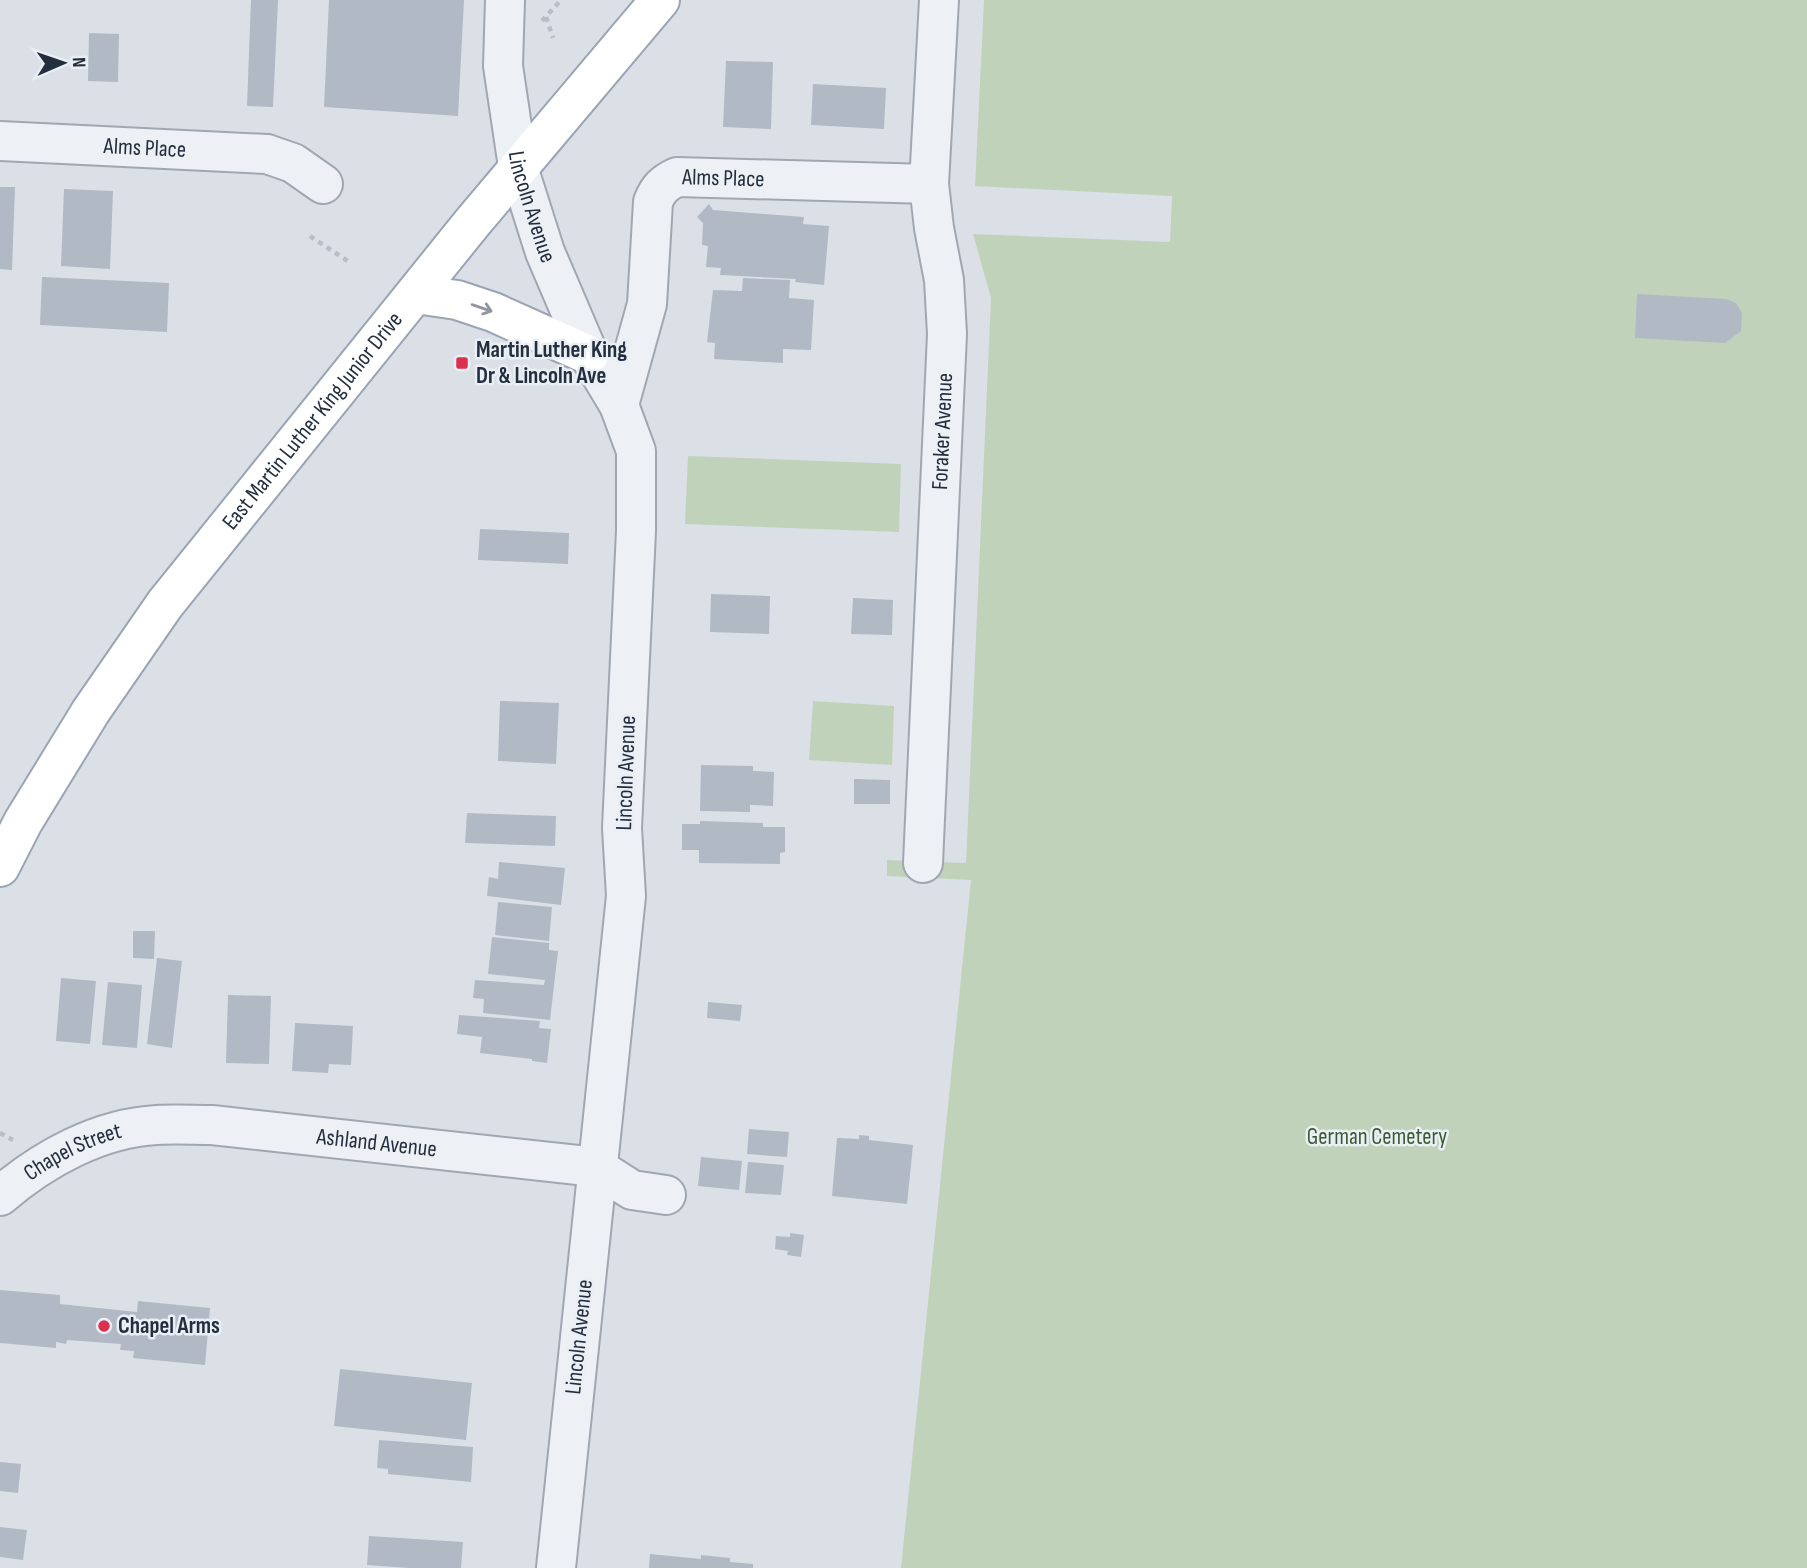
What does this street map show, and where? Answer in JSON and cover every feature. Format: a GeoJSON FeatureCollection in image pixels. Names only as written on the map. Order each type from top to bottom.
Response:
{"type":"FeatureCollection","features":[{"type":"Feature","properties":{"kind":"main road","name":"East Martin Luther King Junior Drive"},"geometry":{"type":"LineString","coordinates":[[0,867],[23,822],[91,710],[165,604],[518,167],[660,0]]}},
{"type":"Feature","properties":{"kind":"main road"},"geometry":{"type":"LineString","coordinates":[[416,294],[457,300],[493,312],[589,355]]}},
{"type":"Feature","properties":{"kind":"street","name":"Lincoln Avenue"},"geometry":{"type":"LineString","coordinates":[[505,0],[503,66],[518,167],[545,252],[589,355],[619,405],[636,451],[636,531],[622,828],[626,895],[556,1568]]}},
{"type":"Feature","properties":{"kind":"street","name":"Foraker Avenue"},"geometry":{"type":"LineString","coordinates":[[923,863],[947,334],[944,280],[929,184],[939,0]]}},
{"type":"Feature","properties":{"kind":"street","name":"Alms Place"},"geometry":{"type":"LineString","coordinates":[[0,141],[267,154],[293,163],[323,184]]}},
{"type":"Feature","properties":{"kind":"street","name":"Alms Place"},"geometry":{"type":"LineString","coordinates":[[619,405],[647,304],[653,202],[657,191],[666,182],[677,177],[929,184]]}},
{"type":"Feature","properties":{"kind":"street","name":"Ashland Avenue"},"geometry":{"type":"LineString","coordinates":[[155,1125],[212,1125],[596,1167]]}},
{"type":"Feature","properties":{"kind":"street","name":"Chapel Street"},"geometry":{"type":"LineString","coordinates":[[0,1196],[24,1175],[65,1151],[109,1134],[155,1125]]}},
{"type":"Feature","properties":{"kind":"street"},"geometry":{"type":"LineString","coordinates":[[596,1167],[632,1189],[666,1195]]}},
{"type":"Feature","properties":{"kind":"path"},"geometry":{"type":"LineString","coordinates":[[538,26],[560,1]]}},
{"type":"Feature","properties":{"kind":"path"},"geometry":{"type":"LineString","coordinates":[[546,17],[553,38]]}},
{"type":"Feature","properties":{"kind":"path"},"geometry":{"type":"LineString","coordinates":[[310,236],[349,262]]}},
{"type":"Feature","properties":{"kind":"green space","name":"German Cemetery"},"geometry":{"type":"Polygon","coordinates":[[[984,0],[1807,0],[1807,1568],[901,1568],[971,880],[887,876],[887,860],[966,863],[991,298],[973,234],[1170,242],[1172,196],[975,186],[984,0]]]}},
{"type":"Feature","properties":{"kind":"green space"},"geometry":{"type":"Polygon","coordinates":[[[688,456],[901,464],[899,532],[685,524],[688,456]]]}},
{"type":"Feature","properties":{"kind":"green space"},"geometry":{"type":"Polygon","coordinates":[[[813,701],[894,706],[892,765],[809,760],[813,701]]]}},
{"type":"Feature","properties":{"kind":"building"},"geometry":{"type":"Polygon","coordinates":[[[251,0],[278,0],[273,107],[247,106],[251,0]]]}},
{"type":"Feature","properties":{"kind":"building"},"geometry":{"type":"Polygon","coordinates":[[[329,0],[464,0],[458,116],[324,107],[329,0]]]}},
{"type":"Feature","properties":{"kind":"building"},"geometry":{"type":"Polygon","coordinates":[[[89,33],[119,34],[118,82],[88,81],[89,33]]]}},
{"type":"Feature","properties":{"kind":"building"},"geometry":{"type":"Polygon","coordinates":[[[726,61],[773,62],[771,129],[723,127],[726,61]]]}},
{"type":"Feature","properties":{"kind":"building"},"geometry":{"type":"Polygon","coordinates":[[[813,84],[886,88],[884,129],[811,125],[813,84]]]}},
{"type":"Feature","properties":{"kind":"building"},"geometry":{"type":"Polygon","coordinates":[[[0,187],[15,187],[12,270],[0,269],[0,187]]]}},
{"type":"Feature","properties":{"kind":"building"},"geometry":{"type":"Polygon","coordinates":[[[64,189],[113,191],[110,269],[61,266],[64,189]]]}},
{"type":"Feature","properties":{"kind":"building"},"geometry":{"type":"Polygon","coordinates":[[[709,204],[713,210],[804,217],[803,224],[829,226],[824,285],[795,282],[796,279],[720,275],[721,268],[706,267],[708,246],[702,245],[703,223],[697,217],[709,204]]]}},
{"type":"Feature","properties":{"kind":"building"},"geometry":{"type":"Polygon","coordinates":[[[42,277],[169,283],[167,332],[40,325],[42,277]]]}},
{"type":"Feature","properties":{"kind":"building"},"geometry":{"type":"Polygon","coordinates":[[[743,278],[790,280],[789,298],[814,300],[811,350],[783,349],[783,363],[714,359],[715,343],[707,342],[713,290],[742,291],[743,278]]]}},
{"type":"Feature","properties":{"kind":"building"},"geometry":{"type":"Polygon","coordinates":[[[1637,294],[1726,299],[1736,303],[1742,313],[1741,331],[1725,343],[1635,338],[1637,294]]]}},
{"type":"Feature","properties":{"kind":"building"},"geometry":{"type":"Polygon","coordinates":[[[480,529],[569,533],[568,564],[478,560],[480,529]]]}},
{"type":"Feature","properties":{"kind":"building"},"geometry":{"type":"Polygon","coordinates":[[[711,594],[770,596],[769,634],[710,632],[711,594]]]}},
{"type":"Feature","properties":{"kind":"building"},"geometry":{"type":"Polygon","coordinates":[[[853,598],[893,600],[892,635],[851,634],[853,598]]]}},
{"type":"Feature","properties":{"kind":"building"},"geometry":{"type":"Polygon","coordinates":[[[500,701],[559,703],[556,764],[498,761],[500,701]]]}},
{"type":"Feature","properties":{"kind":"building"},"geometry":{"type":"Polygon","coordinates":[[[701,765],[753,766],[753,771],[774,772],[773,806],[750,805],[750,812],[700,811],[701,765]]]}},
{"type":"Feature","properties":{"kind":"building"},"geometry":{"type":"Polygon","coordinates":[[[854,779],[890,780],[890,804],[854,804],[854,779]]]}},
{"type":"Feature","properties":{"kind":"building"},"geometry":{"type":"Polygon","coordinates":[[[467,813],[556,816],[555,846],[465,843],[467,813]]]}},
{"type":"Feature","properties":{"kind":"building"},"geometry":{"type":"Polygon","coordinates":[[[700,821],[763,823],[763,827],[785,827],[785,852],[780,853],[780,864],[699,863],[699,850],[682,850],[682,824],[700,824],[700,821]]]}},
{"type":"Feature","properties":{"kind":"building"},"geometry":{"type":"Polygon","coordinates":[[[499,862],[565,868],[561,905],[487,896],[489,877],[498,879],[499,862]]]}},
{"type":"Feature","properties":{"kind":"building"},"geometry":{"type":"Polygon","coordinates":[[[498,902],[552,907],[549,941],[495,935],[498,902]]]}},
{"type":"Feature","properties":{"kind":"building"},"geometry":{"type":"Polygon","coordinates":[[[133,931],[155,931],[154,959],[133,958],[133,931]]]}},
{"type":"Feature","properties":{"kind":"building"},"geometry":{"type":"Polygon","coordinates":[[[492,937],[549,943],[549,950],[558,951],[550,1020],[483,1013],[484,999],[473,998],[475,980],[544,985],[545,980],[488,974],[492,937]]]}},
{"type":"Feature","properties":{"kind":"building"},"geometry":{"type":"Polygon","coordinates":[[[157,958],[182,961],[172,1048],[147,1044],[157,958]]]}},
{"type":"Feature","properties":{"kind":"building"},"geometry":{"type":"Polygon","coordinates":[[[61,978],[96,981],[90,1044],[56,1041],[61,978]]]}},
{"type":"Feature","properties":{"kind":"building"},"geometry":{"type":"Polygon","coordinates":[[[108,982],[142,985],[137,1048],[102,1045],[108,982]]]}},
{"type":"Feature","properties":{"kind":"building"},"geometry":{"type":"Polygon","coordinates":[[[228,995],[271,996],[269,1064],[226,1063],[228,995]]]}},
{"type":"Feature","properties":{"kind":"building"},"geometry":{"type":"Polygon","coordinates":[[[708,1002],[742,1005],[740,1021],[707,1018],[708,1002]]]}},
{"type":"Feature","properties":{"kind":"building"},"geometry":{"type":"Polygon","coordinates":[[[459,1015],[540,1021],[539,1028],[551,1029],[547,1063],[480,1053],[482,1037],[457,1034],[459,1015]]]}},
{"type":"Feature","properties":{"kind":"building"},"geometry":{"type":"Polygon","coordinates":[[[295,1023],[353,1026],[351,1065],[329,1064],[328,1073],[292,1071],[295,1023]]]}},
{"type":"Feature","properties":{"kind":"building"},"geometry":{"type":"Polygon","coordinates":[[[749,1129],[789,1132],[787,1157],[747,1154],[749,1129]]]}},
{"type":"Feature","properties":{"kind":"building"},"geometry":{"type":"Polygon","coordinates":[[[859,1135],[869,1136],[869,1140],[913,1145],[907,1204],[832,1196],[837,1138],[859,1139],[859,1135]]]}},
{"type":"Feature","properties":{"kind":"building"},"geometry":{"type":"Polygon","coordinates":[[[701,1157],[742,1161],[739,1190],[698,1186],[701,1157]]]}},
{"type":"Feature","properties":{"kind":"building"},"geometry":{"type":"Polygon","coordinates":[[[748,1162],[784,1165],[781,1195],[745,1193],[748,1162]]]}},
{"type":"Feature","properties":{"kind":"building"},"geometry":{"type":"Polygon","coordinates":[[[790,1233],[804,1235],[801,1257],[787,1255],[788,1251],[775,1249],[776,1236],[790,1237],[790,1233]]]}},
{"type":"Feature","properties":{"kind":"building","name":"Chapel Arms"},"geometry":{"type":"Polygon","coordinates":[[[0,1290],[60,1295],[60,1304],[137,1312],[138,1301],[210,1308],[205,1365],[133,1358],[134,1351],[120,1350],[121,1344],[67,1340],[66,1344],[56,1342],[56,1348],[0,1343],[0,1290]]]}},
{"type":"Feature","properties":{"kind":"building"},"geometry":{"type":"Polygon","coordinates":[[[340,1369],[472,1383],[466,1440],[334,1426],[340,1369]]]}},
{"type":"Feature","properties":{"kind":"building"},"geometry":{"type":"Polygon","coordinates":[[[379,1440],[473,1447],[471,1482],[388,1474],[388,1469],[377,1468],[379,1440]]]}},
{"type":"Feature","properties":{"kind":"building"},"geometry":{"type":"Polygon","coordinates":[[[0,1462],[21,1464],[18,1493],[0,1491],[0,1462]]]}},
{"type":"Feature","properties":{"kind":"building"},"geometry":{"type":"Polygon","coordinates":[[[0,1527],[27,1530],[23,1560],[0,1557],[0,1527]]]}},
{"type":"Feature","properties":{"kind":"building"},"geometry":{"type":"Polygon","coordinates":[[[369,1536],[463,1542],[461,1568],[367,1565],[369,1536]]]}},
{"type":"Feature","properties":{"kind":"building"},"geometry":{"type":"Polygon","coordinates":[[[650,1554],[701,1559],[701,1555],[730,1558],[730,1562],[753,1564],[753,1568],[649,1568],[650,1554]]]}},
{"type":"Feature","properties":{"kind":"place","name":"Martin Luther King Dr & Lincoln Ave"},"geometry":{"type":"Point","coordinates":[462,363]}},
{"type":"Feature","properties":{"kind":"place","name":"Chapel Arms"},"geometry":{"type":"Point","coordinates":[104,1326]}}]}
